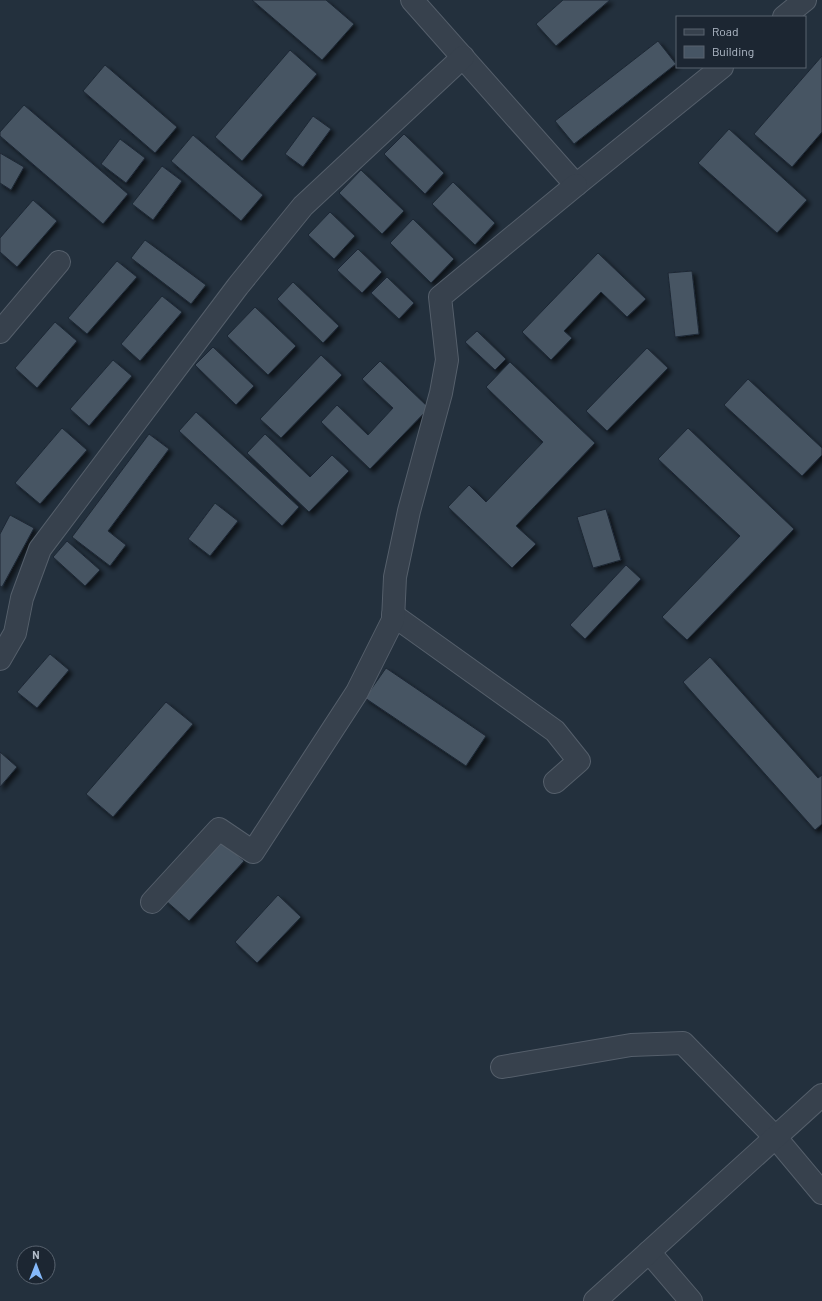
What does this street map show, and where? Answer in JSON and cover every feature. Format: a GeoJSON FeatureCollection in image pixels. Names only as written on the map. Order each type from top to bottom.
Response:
{"type":"FeatureCollection","features":[{"type":"Feature","properties":{"kind":"street"},"geometry":{"type":"LineString","coordinates":[[412,0],[576,185]]}},
{"type":"Feature","properties":{"kind":"street"},"geometry":{"type":"LineString","coordinates":[[785,16],[805,0]]}},
{"type":"Feature","properties":{"kind":"street"},"geometry":{"type":"LineString","coordinates":[[0,659],[15,633],[22,598],[40,549],[238,286],[303,206],[463,57]]}},
{"type":"Feature","properties":{"kind":"street"},"geometry":{"type":"LineString","coordinates":[[152,902],[219,829],[253,852],[358,692],[393,620],[395,577],[408,511],[441,393],[447,360],[440,297],[721,68]]}},
{"type":"Feature","properties":{"kind":"street"},"geometry":{"type":"LineString","coordinates":[[0,332],[59,262]]}},
{"type":"Feature","properties":{"kind":"street"},"geometry":{"type":"LineString","coordinates":[[393,615],[555,731],[579,761],[555,782]]}},
{"type":"Feature","properties":{"kind":"street"},"geometry":{"type":"LineString","coordinates":[[502,1067],[631,1045],[683,1043],[776,1138],[822,1192]]}},
{"type":"Feature","properties":{"kind":"street"},"geometry":{"type":"LineString","coordinates":[[595,1301],[822,1095]]}},
{"type":"Feature","properties":{"kind":"street"},"geometry":{"type":"LineString","coordinates":[[649,1252],[692,1301]]}},
{"type":"Feature","properties":{"kind":"building"},"geometry":{"type":"Polygon","coordinates":[[[252,0],[326,0],[354,24],[322,60],[252,0]]]}},
{"type":"Feature","properties":{"kind":"building"},"geometry":{"type":"Polygon","coordinates":[[[563,0],[610,0],[556,46],[536,24],[563,0]]]}},
{"type":"Feature","properties":{"kind":"building"},"geometry":{"type":"Polygon","coordinates":[[[658,41],[676,64],[574,144],[555,121],[658,41]]]}},
{"type":"Feature","properties":{"kind":"building"},"geometry":{"type":"Polygon","coordinates":[[[290,50],[317,74],[242,161],[215,137],[290,50]]]}},
{"type":"Feature","properties":{"kind":"building"},"geometry":{"type":"Polygon","coordinates":[[[822,56],[822,132],[792,167],[754,134],[822,56]]]}},
{"type":"Feature","properties":{"kind":"building"},"geometry":{"type":"Polygon","coordinates":[[[105,65],[177,127],[155,153],[83,91],[105,65]]]}},
{"type":"Feature","properties":{"kind":"building"},"geometry":{"type":"Polygon","coordinates":[[[24,105],[128,194],[103,224],[0,136],[0,132],[24,105]]]}},
{"type":"Feature","properties":{"kind":"building"},"geometry":{"type":"Polygon","coordinates":[[[313,116],[331,129],[303,167],[285,154],[313,116]]]}},
{"type":"Feature","properties":{"kind":"building"},"geometry":{"type":"Polygon","coordinates":[[[729,129],[807,200],[777,233],[698,163],[729,129]]]}},
{"type":"Feature","properties":{"kind":"building"},"geometry":{"type":"Polygon","coordinates":[[[404,134],[444,173],[425,194],[384,154],[404,134]]]}},
{"type":"Feature","properties":{"kind":"building"},"geometry":{"type":"Polygon","coordinates":[[[193,135],[263,195],[241,221],[171,161],[193,135]]]}},
{"type":"Feature","properties":{"kind":"building"},"geometry":{"type":"Polygon","coordinates":[[[120,139],[145,158],[126,183],[101,164],[120,139]]]}},
{"type":"Feature","properties":{"kind":"building"},"geometry":{"type":"Polygon","coordinates":[[[0,153],[24,167],[11,190],[0,183],[0,153]]]}},
{"type":"Feature","properties":{"kind":"building"},"geometry":{"type":"Polygon","coordinates":[[[162,166],[182,181],[153,220],[132,204],[162,166]]]}},
{"type":"Feature","properties":{"kind":"building"},"geometry":{"type":"Polygon","coordinates":[[[361,170],[404,211],[382,234],[339,193],[361,170]]]}},
{"type":"Feature","properties":{"kind":"building"},"geometry":{"type":"Polygon","coordinates":[[[453,182],[495,223],[475,245],[432,204],[453,182]]]}},
{"type":"Feature","properties":{"kind":"building"},"geometry":{"type":"Polygon","coordinates":[[[33,200],[57,221],[17,267],[0,252],[0,238],[33,200]]]}},
{"type":"Feature","properties":{"kind":"building"},"geometry":{"type":"Polygon","coordinates":[[[330,212],[355,236],[334,259],[308,235],[330,212]]]}},
{"type":"Feature","properties":{"kind":"building"},"geometry":{"type":"Polygon","coordinates":[[[413,219],[454,259],[431,283],[390,243],[413,219]]]}},
{"type":"Feature","properties":{"kind":"building"},"geometry":{"type":"Polygon","coordinates":[[[145,240],[206,285],[191,304],[131,258],[145,240]]]}},
{"type":"Feature","properties":{"kind":"building"},"geometry":{"type":"Polygon","coordinates":[[[358,249],[382,272],[362,293],[337,270],[358,249]]]}},
{"type":"Feature","properties":{"kind":"building"},"geometry":{"type":"Polygon","coordinates":[[[598,253],[646,299],[627,317],[601,292],[564,331],[572,338],[551,360],[522,332],[598,253]]]}},
{"type":"Feature","properties":{"kind":"building"},"geometry":{"type":"Polygon","coordinates":[[[117,261],[137,277],[87,334],[68,318],[117,261]]]}},
{"type":"Feature","properties":{"kind":"building"},"geometry":{"type":"Polygon","coordinates":[[[692,271],[699,334],[675,337],[668,273],[692,271]]]}},
{"type":"Feature","properties":{"kind":"building"},"geometry":{"type":"Polygon","coordinates":[[[387,277],[414,303],[399,319],[371,293],[387,277]]]}},
{"type":"Feature","properties":{"kind":"building"},"geometry":{"type":"Polygon","coordinates":[[[293,282],[339,326],[323,343],[277,299],[293,282]]]}},
{"type":"Feature","properties":{"kind":"building"},"geometry":{"type":"Polygon","coordinates":[[[162,296],[182,312],[140,361],[121,344],[162,296]]]}},
{"type":"Feature","properties":{"kind":"building"},"geometry":{"type":"Polygon","coordinates":[[[255,307],[296,346],[268,375],[227,336],[255,307]]]}},
{"type":"Feature","properties":{"kind":"building"},"geometry":{"type":"Polygon","coordinates":[[[55,322],[77,341],[37,388],[15,368],[55,322]]]}},
{"type":"Feature","properties":{"kind":"building"},"geometry":{"type":"Polygon","coordinates":[[[477,331],[506,359],[495,370],[465,342],[477,331]]]}},
{"type":"Feature","properties":{"kind":"building"},"geometry":{"type":"Polygon","coordinates":[[[213,347],[254,386],[236,405],[195,365],[213,347]]]}},
{"type":"Feature","properties":{"kind":"building"},"geometry":{"type":"Polygon","coordinates":[[[647,348],[668,368],[607,431],[586,411],[647,348]]]}},
{"type":"Feature","properties":{"kind":"building"},"geometry":{"type":"Polygon","coordinates":[[[321,355],[342,375],[281,438],[260,419],[321,355]]]}},
{"type":"Feature","properties":{"kind":"building"},"geometry":{"type":"Polygon","coordinates":[[[113,360],[132,376],[89,426],[70,409],[113,360]]]}},
{"type":"Feature","properties":{"kind":"building"},"geometry":{"type":"Polygon","coordinates":[[[380,361],[429,408],[370,469],[321,422],[337,405],[368,435],[393,408],[362,379],[380,361]]]}},
{"type":"Feature","properties":{"kind":"building"},"geometry":{"type":"Polygon","coordinates":[[[510,362],[595,443],[516,526],[536,544],[512,568],[448,507],[469,485],[486,502],[543,442],[486,387],[510,362]]]}},
{"type":"Feature","properties":{"kind":"building"},"geometry":{"type":"Polygon","coordinates":[[[748,379],[822,448],[822,455],[802,476],[724,405],[748,379]]]}},
{"type":"Feature","properties":{"kind":"building"},"geometry":{"type":"Polygon","coordinates":[[[196,412],[299,507],[282,526],[179,431],[196,412]]]}},
{"type":"Feature","properties":{"kind":"building"},"geometry":{"type":"Polygon","coordinates":[[[62,428],[87,450],[40,504],[15,483],[62,428]]]}},
{"type":"Feature","properties":{"kind":"building"},"geometry":{"type":"Polygon","coordinates":[[[688,428],[794,529],[687,640],[662,617],[740,536],[658,459],[688,428]]]}},
{"type":"Feature","properties":{"kind":"building"},"geometry":{"type":"Polygon","coordinates":[[[149,434],[169,449],[108,531],[126,545],[110,566],[72,537],[149,434]]]}},
{"type":"Feature","properties":{"kind":"building"},"geometry":{"type":"Polygon","coordinates":[[[265,434],[310,477],[332,455],[349,471],[309,512],[247,453],[265,434]]]}},
{"type":"Feature","properties":{"kind":"building"},"geometry":{"type":"Polygon","coordinates":[[[215,503],[238,521],[210,556],[188,539],[215,503]]]}},
{"type":"Feature","properties":{"kind":"building"},"geometry":{"type":"Polygon","coordinates":[[[606,509],[621,560],[593,568],[577,517],[606,509]]]}},
{"type":"Feature","properties":{"kind":"building"},"geometry":{"type":"Polygon","coordinates":[[[10,515],[34,528],[2,587],[0,586],[0,534],[10,515]]]}},
{"type":"Feature","properties":{"kind":"building"},"geometry":{"type":"Polygon","coordinates":[[[67,541],[100,570],[85,586],[53,557],[67,541]]]}},
{"type":"Feature","properties":{"kind":"building"},"geometry":{"type":"Polygon","coordinates":[[[626,565],[641,579],[585,639],[570,625],[626,565]]]}},
{"type":"Feature","properties":{"kind":"building"},"geometry":{"type":"Polygon","coordinates":[[[50,654],[69,670],[37,708],[17,692],[50,654]]]}},
{"type":"Feature","properties":{"kind":"building"},"geometry":{"type":"Polygon","coordinates":[[[710,657],[818,778],[822,775],[822,824],[815,830],[683,682],[710,657]]]}},
{"type":"Feature","properties":{"kind":"building"},"geometry":{"type":"Polygon","coordinates":[[[386,668],[486,736],[466,766],[365,698],[386,668]]]}},
{"type":"Feature","properties":{"kind":"building"},"geometry":{"type":"Polygon","coordinates":[[[166,702],[193,724],[113,817],[86,794],[166,702]]]}},
{"type":"Feature","properties":{"kind":"building"},"geometry":{"type":"Polygon","coordinates":[[[0,752],[17,767],[0,787],[0,752]]]}},
{"type":"Feature","properties":{"kind":"building"},"geometry":{"type":"Polygon","coordinates":[[[220,839],[244,861],[189,921],[165,900],[220,839]]]}},
{"type":"Feature","properties":{"kind":"building"},"geometry":{"type":"Polygon","coordinates":[[[278,895],[301,917],[257,963],[235,942],[278,895]]]}}]}
